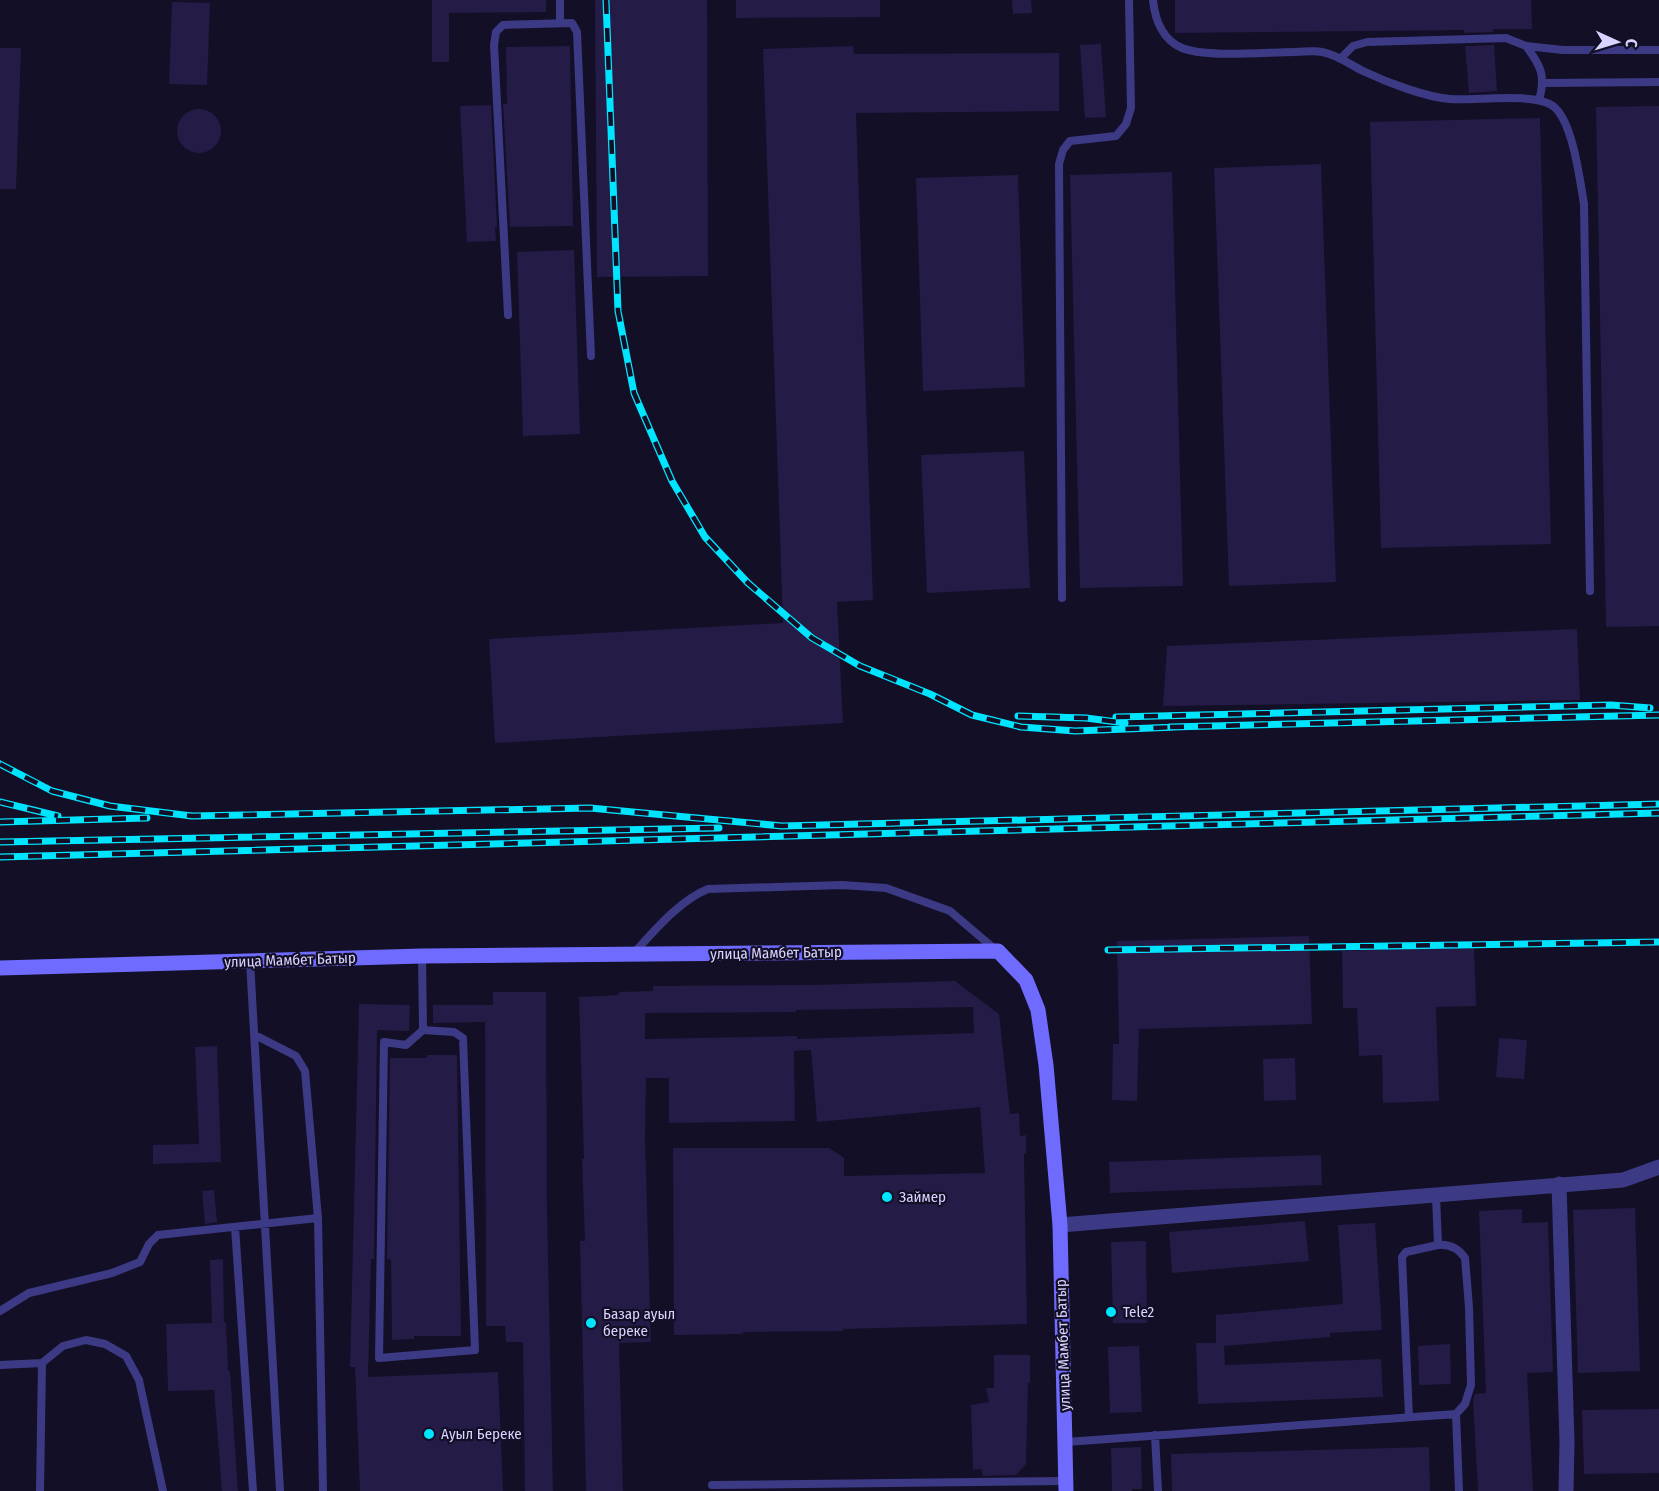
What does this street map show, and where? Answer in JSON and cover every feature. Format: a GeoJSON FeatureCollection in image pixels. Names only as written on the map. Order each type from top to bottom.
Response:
{"type":"FeatureCollection","features":[{"type":"Feature","properties":{"kind":"main road","name":"улица Мамбет Батыр"},"geometry":{"type":"LineString","coordinates":[[0,968],[422,956],[998,951],[1026,980],[1038,1010],[1046,1065],[1060,1225],[1066,1486]]}},
{"type":"Feature","properties":{"kind":"street"},"geometry":{"type":"LineString","coordinates":[[1060,1225],[1623,1180],[1659,1167]]}},
{"type":"Feature","properties":{"kind":"street"},"geometry":{"type":"LineString","coordinates":[[1559,1184],[1567,1442],[1566,1491]]}},
{"type":"Feature","properties":{"kind":"lane"},"geometry":{"type":"LineString","coordinates":[[560,0],[560,23]]}},
{"type":"Feature","properties":{"kind":"lane"},"geometry":{"type":"LineString","coordinates":[[1062,598],[1059,164],[1063,150],[1070,141],[1116,136],[1126,124],[1131,108],[1129,0]]}},
{"type":"Feature","properties":{"kind":"lane"},"geometry":{"type":"LineString","coordinates":[[1154,0],[1154,12],[1161,31],[1180,47],[1200,53],[1321,52],[1341,58],[1362,70],[1402,87],[1448,99],[1539,100],[1554,106],[1576,152],[1584,204],[1590,591]]}},
{"type":"Feature","properties":{"kind":"lane"},"geometry":{"type":"LineString","coordinates":[[508,315],[494,45],[496,32],[503,26],[572,23],[577,32],[591,356]]}},
{"type":"Feature","properties":{"kind":"lane"},"geometry":{"type":"LineString","coordinates":[[1341,58],[1353,46],[1367,42],[1506,38],[1526,46],[1563,50],[1659,50]]}},
{"type":"Feature","properties":{"kind":"lane"},"geometry":{"type":"LineString","coordinates":[[1526,46],[1536,60],[1544,83],[1539,100]]}},
{"type":"Feature","properties":{"kind":"lane"},"geometry":{"type":"LineString","coordinates":[[1544,83],[1659,82]]}},
{"type":"Feature","properties":{"kind":"lane"},"geometry":{"type":"LineString","coordinates":[[633,955],[653,932],[689,899],[708,889],[842,885],[886,888],[950,911],[998,951]]}},
{"type":"Feature","properties":{"kind":"lane"},"geometry":{"type":"LineString","coordinates":[[422,956],[423,1030]]}},
{"type":"Feature","properties":{"kind":"lane"},"geometry":{"type":"LineString","coordinates":[[250,961],[280,1491]]}},
{"type":"Feature","properties":{"kind":"lane"},"geometry":{"type":"LineString","coordinates":[[423,1030],[454,1032],[464,1038],[475,1350],[379,1358],[384,1042],[405,1044],[423,1030]]}},
{"type":"Feature","properties":{"kind":"lane"},"geometry":{"type":"LineString","coordinates":[[255,1035],[296,1056],[305,1071],[318,1218],[322,1491]]}},
{"type":"Feature","properties":{"kind":"lane"},"geometry":{"type":"LineString","coordinates":[[1436,1196],[1438,1245]]}},
{"type":"Feature","properties":{"kind":"lane"},"geometry":{"type":"LineString","coordinates":[[0,1311],[29,1293],[112,1274],[140,1262],[149,1244],[158,1235],[318,1218]]}},
{"type":"Feature","properties":{"kind":"lane"},"geometry":{"type":"LineString","coordinates":[[235,1227],[253,1491]]}},
{"type":"Feature","properties":{"kind":"lane"},"geometry":{"type":"LineString","coordinates":[[1066,1442],[1456,1413],[1465,1404],[1471,1385],[1469,1307],[1465,1258],[1461,1251],[1446,1245],[1406,1252],[1402,1257],[1409,1416]]}},
{"type":"Feature","properties":{"kind":"lane"},"geometry":{"type":"LineString","coordinates":[[0,1365],[42,1363],[63,1346],[86,1340],[105,1344],[126,1356],[139,1380],[163,1491]]}},
{"type":"Feature","properties":{"kind":"lane"},"geometry":{"type":"LineString","coordinates":[[40,1491],[42,1363]]}},
{"type":"Feature","properties":{"kind":"lane"},"geometry":{"type":"LineString","coordinates":[[1456,1413],[1459,1491]]}},
{"type":"Feature","properties":{"kind":"lane"},"geometry":{"type":"LineString","coordinates":[[1155,1435],[1158,1491]]}},
{"type":"Feature","properties":{"kind":"lane"},"geometry":{"type":"LineString","coordinates":[[712,1485],[1066,1486]]}},
{"type":"Feature","properties":{"kind":"building"},"geometry":{"type":"Polygon","coordinates":[[[432,0],[546,0],[546,12],[449,13],[449,62],[432,62],[432,0]]]}},
{"type":"Feature","properties":{"kind":"building"},"geometry":{"type":"Polygon","coordinates":[[[595,0],[707,0],[708,276],[597,277],[595,0]]]}},
{"type":"Feature","properties":{"kind":"building"},"geometry":{"type":"Polygon","coordinates":[[[736,0],[880,0],[880,17],[736,18],[736,0]]]}},
{"type":"Feature","properties":{"kind":"building"},"geometry":{"type":"Polygon","coordinates":[[[1012,0],[1031,0],[1032,13],[1013,14],[1012,0]]]}},
{"type":"Feature","properties":{"kind":"building"},"geometry":{"type":"Polygon","coordinates":[[[1175,0],[1531,0],[1532,29],[1493,29],[1493,32],[1464,33],[1464,30],[1175,33],[1175,0]]]}},
{"type":"Feature","properties":{"kind":"building"},"geometry":{"type":"Polygon","coordinates":[[[172,2],[210,3],[207,85],[169,84],[172,2]]]}},
{"type":"Feature","properties":{"kind":"building"},"geometry":{"type":"Polygon","coordinates":[[[1101,44],[1106,117],[1085,118],[1080,45],[1101,44]]]}},
{"type":"Feature","properties":{"kind":"building"},"geometry":{"type":"Polygon","coordinates":[[[1494,45],[1497,91],[1469,93],[1465,46],[1494,45]]]}},
{"type":"Feature","properties":{"kind":"building"},"geometry":{"type":"Polygon","coordinates":[[[570,46],[573,226],[510,227],[503,104],[507,104],[506,47],[570,46]]]}},
{"type":"Feature","properties":{"kind":"building"},"geometry":{"type":"Polygon","coordinates":[[[853,46],[854,54],[1059,53],[1059,111],[856,113],[873,600],[837,602],[843,723],[495,743],[489,639],[783,623],[763,49],[853,46]]]}},
{"type":"Feature","properties":{"kind":"building"},"geometry":{"type":"Polygon","coordinates":[[[0,48],[21,48],[16,189],[0,189],[0,48]]]}},
{"type":"Feature","properties":{"kind":"building"},"geometry":{"type":"Polygon","coordinates":[[[491,105],[496,241],[467,242],[460,106],[491,105]]]}},
{"type":"Feature","properties":{"kind":"building"},"geometry":{"type":"Polygon","coordinates":[[[1659,106],[1659,626],[1606,627],[1596,107],[1659,106]]]}},
{"type":"Feature","properties":{"kind":"building"},"geometry":{"type":"Polygon","coordinates":[[[199,109],[208,110],[215,115],[220,122],[220,140],[215,147],[208,152],[199,153],[190,152],[183,147],[178,140],[177,131],[178,122],[183,115],[190,110],[199,109]]]}},
{"type":"Feature","properties":{"kind":"building"},"geometry":{"type":"Polygon","coordinates":[[[1540,118],[1551,544],[1381,548],[1370,122],[1540,118]]]}},
{"type":"Feature","properties":{"kind":"building"},"geometry":{"type":"Polygon","coordinates":[[[1321,164],[1336,582],[1229,586],[1214,168],[1321,164]]]}},
{"type":"Feature","properties":{"kind":"building"},"geometry":{"type":"Polygon","coordinates":[[[1172,172],[1183,586],[1080,588],[1070,175],[1172,172]]]}},
{"type":"Feature","properties":{"kind":"building"},"geometry":{"type":"Polygon","coordinates":[[[1018,175],[1025,387],[923,391],[916,178],[1018,175]]]}},
{"type":"Feature","properties":{"kind":"building"},"geometry":{"type":"Polygon","coordinates":[[[574,250],[580,434],[523,436],[517,252],[574,250]]]}},
{"type":"Feature","properties":{"kind":"building"},"geometry":{"type":"Polygon","coordinates":[[[1024,451],[1030,588],[927,593],[921,455],[1024,451]]]}},
{"type":"Feature","properties":{"kind":"building"},"geometry":{"type":"Polygon","coordinates":[[[1577,629],[1580,700],[1163,706],[1167,646],[1577,629]]]}},
{"type":"Feature","properties":{"kind":"building"},"geometry":{"type":"Polygon","coordinates":[[[1309,936],[1312,1024],[1139,1029],[1137,1101],[1112,1100],[1113,1044],[1119,1044],[1117,941],[1309,936]]]}},
{"type":"Feature","properties":{"kind":"building"},"geometry":{"type":"Polygon","coordinates":[[[1474,946],[1476,1006],[1436,1007],[1439,1101],[1383,1103],[1382,1055],[1359,1056],[1357,1008],[1343,1008],[1342,951],[1474,946]]]}},
{"type":"Feature","properties":{"kind":"building"},"geometry":{"type":"Polygon","coordinates":[[[955,981],[999,1014],[1010,1114],[1019,1113],[1020,1136],[1026,1135],[1026,1154],[1024,1154],[1027,1324],[674,1335],[673,1148],[829,1148],[844,1158],[844,1176],[985,1173],[980,1107],[817,1122],[811,1050],[794,1051],[795,1121],[669,1123],[669,1078],[646,1078],[645,1138],[651,1342],[619,1343],[623,1491],[586,1491],[580,1241],[585,1241],[582,1159],[584,1159],[579,997],[653,991],[653,986],[955,981]],[[973,1007],[645,1013],[645,1039],[797,1036],[797,1039],[974,1033],[973,1007]]]}},
{"type":"Feature","properties":{"kind":"building"},"geometry":{"type":"Polygon","coordinates":[[[493,992],[546,992],[547,1210],[553,1491],[525,1491],[523,1342],[506,1342],[505,1326],[486,1326],[485,1022],[433,1023],[433,1005],[493,1005],[493,992]]]}},
{"type":"Feature","properties":{"kind":"building","name":"Ауыл Береке"},"geometry":{"type":"Polygon","coordinates":[[[359,1004],[410,1005],[409,1031],[377,1030],[374,1259],[371,1259],[368,1377],[498,1372],[503,1491],[360,1491],[355,1367],[350,1367],[359,1004]]]}},
{"type":"Feature","properties":{"kind":"building"},"geometry":{"type":"Polygon","coordinates":[[[1499,1038],[1527,1040],[1524,1079],[1496,1077],[1499,1038]]]}},
{"type":"Feature","properties":{"kind":"building"},"geometry":{"type":"Polygon","coordinates":[[[217,1046],[221,1162],[153,1164],[153,1145],[199,1144],[195,1047],[217,1046]]]}},
{"type":"Feature","properties":{"kind":"building"},"geometry":{"type":"Polygon","coordinates":[[[427,1055],[457,1055],[461,1336],[414,1336],[414,1339],[392,1340],[391,1260],[387,1259],[390,1058],[427,1058],[427,1055]]]}},
{"type":"Feature","properties":{"kind":"building"},"geometry":{"type":"Polygon","coordinates":[[[1295,1058],[1296,1100],[1264,1101],[1263,1059],[1295,1058]]]}},
{"type":"Feature","properties":{"kind":"building"},"geometry":{"type":"Polygon","coordinates":[[[1321,1155],[1322,1185],[1110,1193],[1109,1162],[1321,1155]]]}},
{"type":"Feature","properties":{"kind":"building"},"geometry":{"type":"Polygon","coordinates":[[[214,1190],[217,1222],[205,1224],[202,1191],[214,1190]]]}},
{"type":"Feature","properties":{"kind":"building"},"geometry":{"type":"Polygon","coordinates":[[[1635,1208],[1640,1371],[1578,1373],[1573,1210],[1635,1208]]]}},
{"type":"Feature","properties":{"kind":"building"},"geometry":{"type":"Polygon","coordinates":[[[1522,1209],[1522,1223],[1548,1222],[1553,1372],[1527,1373],[1533,1491],[1478,1491],[1473,1400],[1475,1394],[1486,1393],[1479,1211],[1522,1209]]]}},
{"type":"Feature","properties":{"kind":"building"},"geometry":{"type":"Polygon","coordinates":[[[1305,1221],[1309,1261],[1172,1273],[1169,1232],[1305,1221]]]}},
{"type":"Feature","properties":{"kind":"building"},"geometry":{"type":"Polygon","coordinates":[[[1375,1223],[1382,1330],[1330,1333],[1330,1337],[1224,1346],[1225,1365],[1381,1359],[1383,1397],[1198,1404],[1196,1343],[1216,1343],[1216,1315],[1343,1304],[1338,1225],[1375,1223]]]}},
{"type":"Feature","properties":{"kind":"building"},"geometry":{"type":"Polygon","coordinates":[[[1146,1241],[1147,1323],[1113,1323],[1111,1242],[1146,1241]]]}},
{"type":"Feature","properties":{"kind":"building"},"geometry":{"type":"Polygon","coordinates":[[[223,1259],[224,1323],[226,1322],[238,1491],[222,1491],[214,1390],[168,1391],[166,1324],[212,1323],[210,1260],[223,1259]]]}},
{"type":"Feature","properties":{"kind":"building"},"geometry":{"type":"Polygon","coordinates":[[[1450,1344],[1451,1384],[1419,1385],[1418,1346],[1450,1344]]]}},
{"type":"Feature","properties":{"kind":"building"},"geometry":{"type":"Polygon","coordinates":[[[1139,1346],[1142,1412],[1110,1413],[1108,1347],[1139,1346]]]}},
{"type":"Feature","properties":{"kind":"building"},"geometry":{"type":"Polygon","coordinates":[[[994,1355],[1030,1355],[1026,1464],[1016,1475],[983,1476],[981,1469],[973,1470],[971,1405],[989,1402],[986,1388],[994,1388],[994,1355]]]}},
{"type":"Feature","properties":{"kind":"building"},"geometry":{"type":"Polygon","coordinates":[[[1659,1409],[1659,1473],[1584,1474],[1582,1410],[1659,1409]]]}},
{"type":"Feature","properties":{"kind":"building"},"geometry":{"type":"Polygon","coordinates":[[[1141,1447],[1142,1489],[1112,1491],[1111,1448],[1141,1447]]]}},
{"type":"Feature","properties":{"kind":"building"},"geometry":{"type":"Polygon","coordinates":[[[1429,1447],[1430,1491],[1172,1491],[1171,1454],[1429,1447]]]}},
{"type":"Feature","properties":{"kind":"railway"},"geometry":{"type":"LineString","coordinates":[[606,0],[618,311],[634,393],[672,481],[705,537],[748,583],[812,638],[860,666],[930,694],[972,715],[1021,727],[1075,731],[1177,727]]}},
{"type":"Feature","properties":{"kind":"railway"},"geometry":{"type":"LineString","coordinates":[[1116,717],[1611,705],[1650,708]]}},
{"type":"Feature","properties":{"kind":"railway"},"geometry":{"type":"LineString","coordinates":[[1170,727],[1659,715]]}},
{"type":"Feature","properties":{"kind":"railway"},"geometry":{"type":"LineString","coordinates":[[1018,716],[1086,718],[1125,723]]}},
{"type":"Feature","properties":{"kind":"railway"},"geometry":{"type":"LineString","coordinates":[[0,764],[52,791],[110,806],[192,816],[590,808],[782,826],[1659,804]]}},
{"type":"Feature","properties":{"kind":"railway"},"geometry":{"type":"LineString","coordinates":[[0,802],[58,816]]}},
{"type":"Feature","properties":{"kind":"railway"},"geometry":{"type":"LineString","coordinates":[[0,857],[1659,813]]}},
{"type":"Feature","properties":{"kind":"railway"},"geometry":{"type":"LineString","coordinates":[[0,822],[147,818]]}},
{"type":"Feature","properties":{"kind":"railway"},"geometry":{"type":"LineString","coordinates":[[0,842],[719,828]]}},
{"type":"Feature","properties":{"kind":"railway"},"geometry":{"type":"LineString","coordinates":[[1108,950],[1659,942]]}},
{"type":"Feature","properties":{"kind":"place","name":"Займер"},"geometry":{"type":"Point","coordinates":[887,1197]}},
{"type":"Feature","properties":{"kind":"place","name":"Tele2"},"geometry":{"type":"Point","coordinates":[1111,1312]}},
{"type":"Feature","properties":{"kind":"place","name":"Базар ауыл береке"},"geometry":{"type":"Point","coordinates":[591,1323]}},
{"type":"Feature","properties":{"kind":"place","name":"Ауыл Береке"},"geometry":{"type":"Point","coordinates":[429,1434]}}]}
